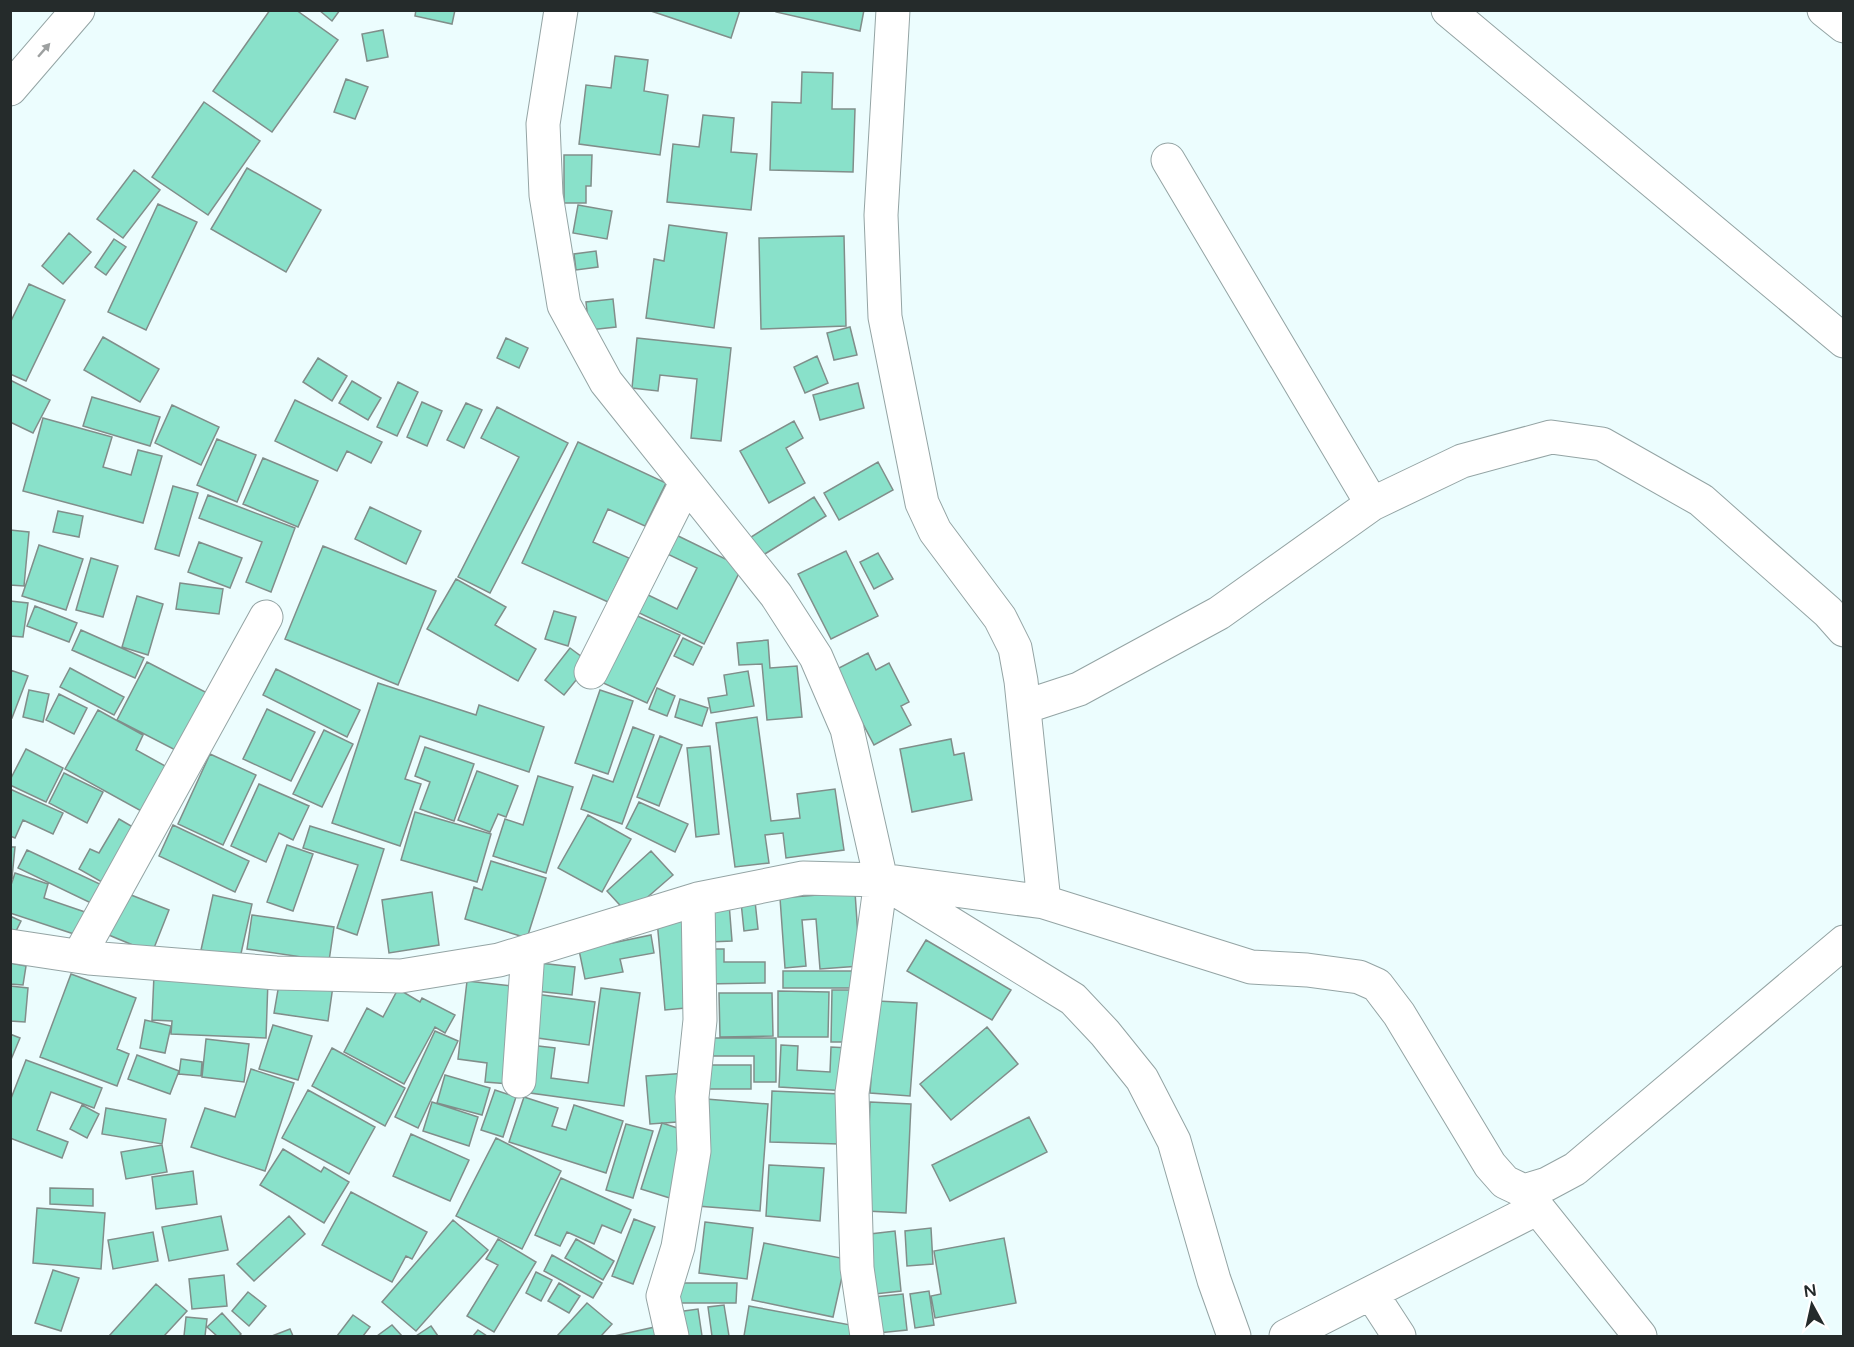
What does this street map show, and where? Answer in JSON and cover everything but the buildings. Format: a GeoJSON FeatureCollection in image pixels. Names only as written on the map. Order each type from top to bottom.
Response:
{"type":"FeatureCollection","features":[{"type":"Feature","properties":{"kind":"main road"},"geometry":{"type":"LineString","coordinates":[[10,89],[78,10]]}},
{"type":"Feature","properties":{"kind":"main road"},"geometry":{"type":"LineString","coordinates":[[561,10],[543,124],[546,195],[564,305],[606,382],[776,595],[816,657],[847,729],[881,880],[852,1093],[857,1268],[867,1336]]}},
{"type":"Feature","properties":{"kind":"main road"},"geometry":{"type":"LineString","coordinates":[[893,10],[881,215],[885,317],[922,503],[935,531],[1000,618],[1015,648],[1024,707],[1044,902]]}},
{"type":"Feature","properties":{"kind":"main road"},"geometry":{"type":"LineString","coordinates":[[1448,10],[1842,336]]}},
{"type":"Feature","properties":{"kind":"main road"},"geometry":{"type":"LineString","coordinates":[[1824,10],[1844,26]]}},
{"type":"Feature","properties":{"kind":"main road"},"geometry":{"type":"LineString","coordinates":[[1167,160],[1372,504]]}},
{"type":"Feature","properties":{"kind":"main road"},"geometry":{"type":"LineString","coordinates":[[1024,707],[1079,688],[1219,613],[1372,504],[1462,461],[1551,437],[1602,444],[1701,500],[1828,612],[1844,630]]}},
{"type":"Feature","properties":{"kind":"main road"},"geometry":{"type":"LineString","coordinates":[[591,672],[686,483]]}},
{"type":"Feature","properties":{"kind":"main road"},"geometry":{"type":"LineString","coordinates":[[79,956],[266,617]]}},
{"type":"Feature","properties":{"kind":"main road"},"geometry":{"type":"LineString","coordinates":[[10,946],[79,956],[276,973],[401,976],[500,960],[698,899],[803,878],[881,880],[1044,902],[1251,967],[1307,970],[1359,977],[1377,985],[1399,1014],[1490,1165],[1505,1182],[1531,1199],[1640,1336]]}},
{"type":"Feature","properties":{"kind":"main road"},"geometry":{"type":"LineString","coordinates":[[881,880],[1072,999],[1105,1033],[1142,1079],[1174,1141],[1214,1280],[1234,1336]]}},
{"type":"Feature","properties":{"kind":"main road"},"geometry":{"type":"LineString","coordinates":[[672,1336],[663,1296],[678,1247],[694,1151],[692,1097],[700,1020],[698,899]]}},
{"type":"Feature","properties":{"kind":"main road"},"geometry":{"type":"LineString","coordinates":[[1287,1336],[1371,1293],[1531,1199],[1547,1184],[1575,1169],[1844,942]]}},
{"type":"Feature","properties":{"kind":"main road"},"geometry":{"type":"LineString","coordinates":[[519,1081],[528,951]]}},
{"type":"Feature","properties":{"kind":"main road"},"geometry":{"type":"LineString","coordinates":[[1371,1293],[1399,1336]]}}]}
